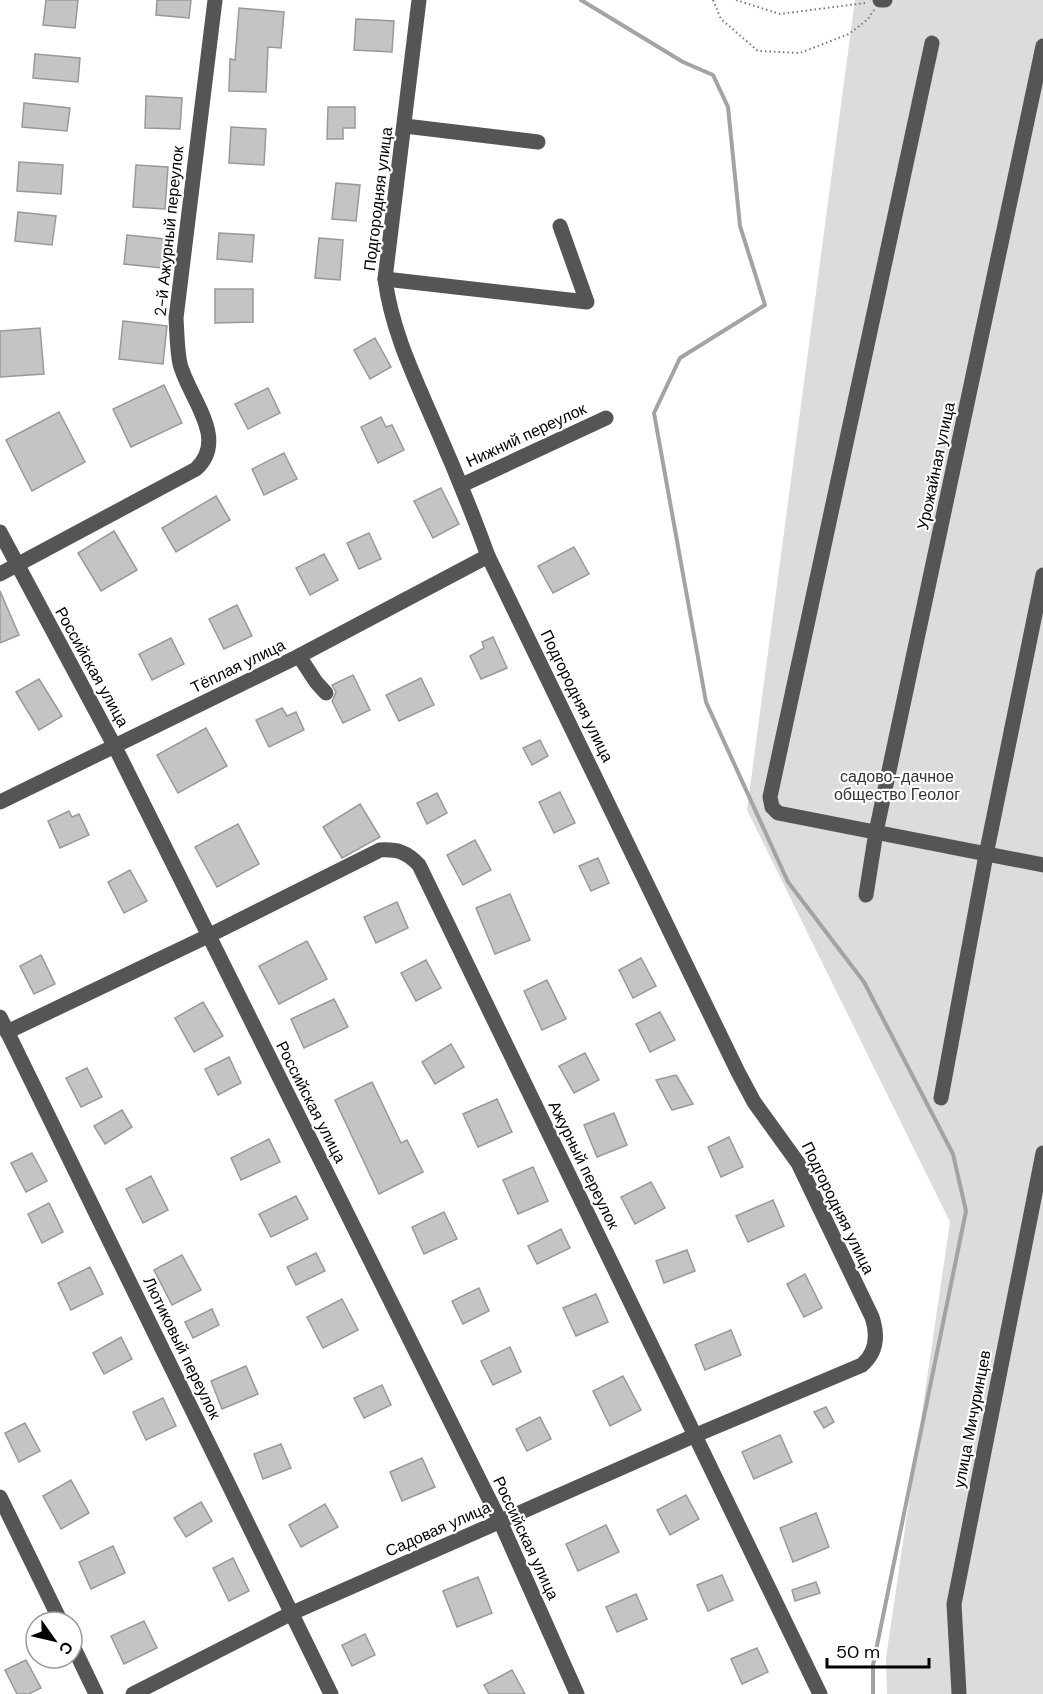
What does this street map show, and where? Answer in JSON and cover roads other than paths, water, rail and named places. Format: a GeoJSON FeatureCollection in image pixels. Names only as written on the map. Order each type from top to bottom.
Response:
{"type":"FeatureCollection","features":[{"type":"Feature","properties":{"kind":"street","name":"2-й Ажурный переулок"},"geometry":{"type":"LineString","coordinates":[[16,565],[196,469],[205,461],[210,447],[208,431],[180,364],[176,318],[215,0]]}},
{"type":"Feature","properties":{"kind":"street","name":"Подгородняя улица"},"geometry":{"type":"LineString","coordinates":[[419,0],[385,279],[390,312],[398,338],[462,485],[488,556],[738,1072],[754,1102],[798,1163],[872,1317],[877,1332],[876,1344],[862,1365]]}},
{"type":"Feature","properties":{"kind":"street"},"geometry":{"type":"LineString","coordinates":[[932,43],[770,797],[772,807],[778,813],[1043,866]]}},
{"type":"Feature","properties":{"kind":"street","name":"Урожайная улица"},"geometry":{"type":"LineString","coordinates":[[866,894],[876,832],[1043,46]]}},
{"type":"Feature","properties":{"kind":"street"},"geometry":{"type":"LineString","coordinates":[[405,126],[538,142]]}},
{"type":"Feature","properties":{"kind":"street"},"geometry":{"type":"LineString","coordinates":[[385,279],[587,302],[560,226]]}},
{"type":"Feature","properties":{"kind":"street","name":"Нижний переулок"},"geometry":{"type":"LineString","coordinates":[[462,485],[606,418]]}},
{"type":"Feature","properties":{"kind":"street","name":"Российская улица"},"geometry":{"type":"LineString","coordinates":[[0,532],[115,747],[500,1521],[577,1694]]}},
{"type":"Feature","properties":{"kind":"street","name":"Тёплая улица"},"geometry":{"type":"LineString","coordinates":[[0,802],[299,656],[488,556]]}},
{"type":"Feature","properties":{"kind":"street"},"geometry":{"type":"LineString","coordinates":[[0,574],[16,565]]}},
{"type":"Feature","properties":{"kind":"street"},"geometry":{"type":"LineString","coordinates":[[940,1098],[986,855],[1043,575]]}},
{"type":"Feature","properties":{"kind":"street"},"geometry":{"type":"LineString","coordinates":[[299,656],[326,693]]}},
{"type":"Feature","properties":{"kind":"street","name":"Ажурный переулок"},"geometry":{"type":"LineString","coordinates":[[208,936],[380,850],[402,851],[411,856],[419,865],[820,1694]]}},
{"type":"Feature","properties":{"kind":"street"},"geometry":{"type":"LineString","coordinates":[[7,1032],[208,936]]}},
{"type":"Feature","properties":{"kind":"street","name":"Лютиковый переулок"},"geometry":{"type":"LineString","coordinates":[[0,1017],[331,1694]]}},
{"type":"Feature","properties":{"kind":"street","name":"улица Мичуринцев"},"geometry":{"type":"LineString","coordinates":[[959,1693],[954,1604],[1043,1153]]}},
{"type":"Feature","properties":{"kind":"street","name":"Садовая улица"},"geometry":{"type":"LineString","coordinates":[[133,1694],[292,1613],[862,1365]]}},
{"type":"Feature","properties":{"kind":"street"},"geometry":{"type":"LineString","coordinates":[[0,1497],[55,1610]]}},
{"type":"Feature","properties":{"kind":"street"},"geometry":{"type":"LineString","coordinates":[[84,1669],[96,1694]]}},
{"type":"Feature","properties":{"kind":"waterway"},"geometry":{"type":"LineString","coordinates":[[581,0],[683,62],[713,75],[728,107],[740,226],[765,305],[680,358],[654,413],[706,702],[788,882],[864,982],[953,1154],[966,1211],[873,1665],[873,1694]]}},
{"type":"Feature","properties":{"kind":"park label","name":"садово-дачное общество Геолог"},"geometry":{"type":"Point","coordinates":[897,785]}}]}
